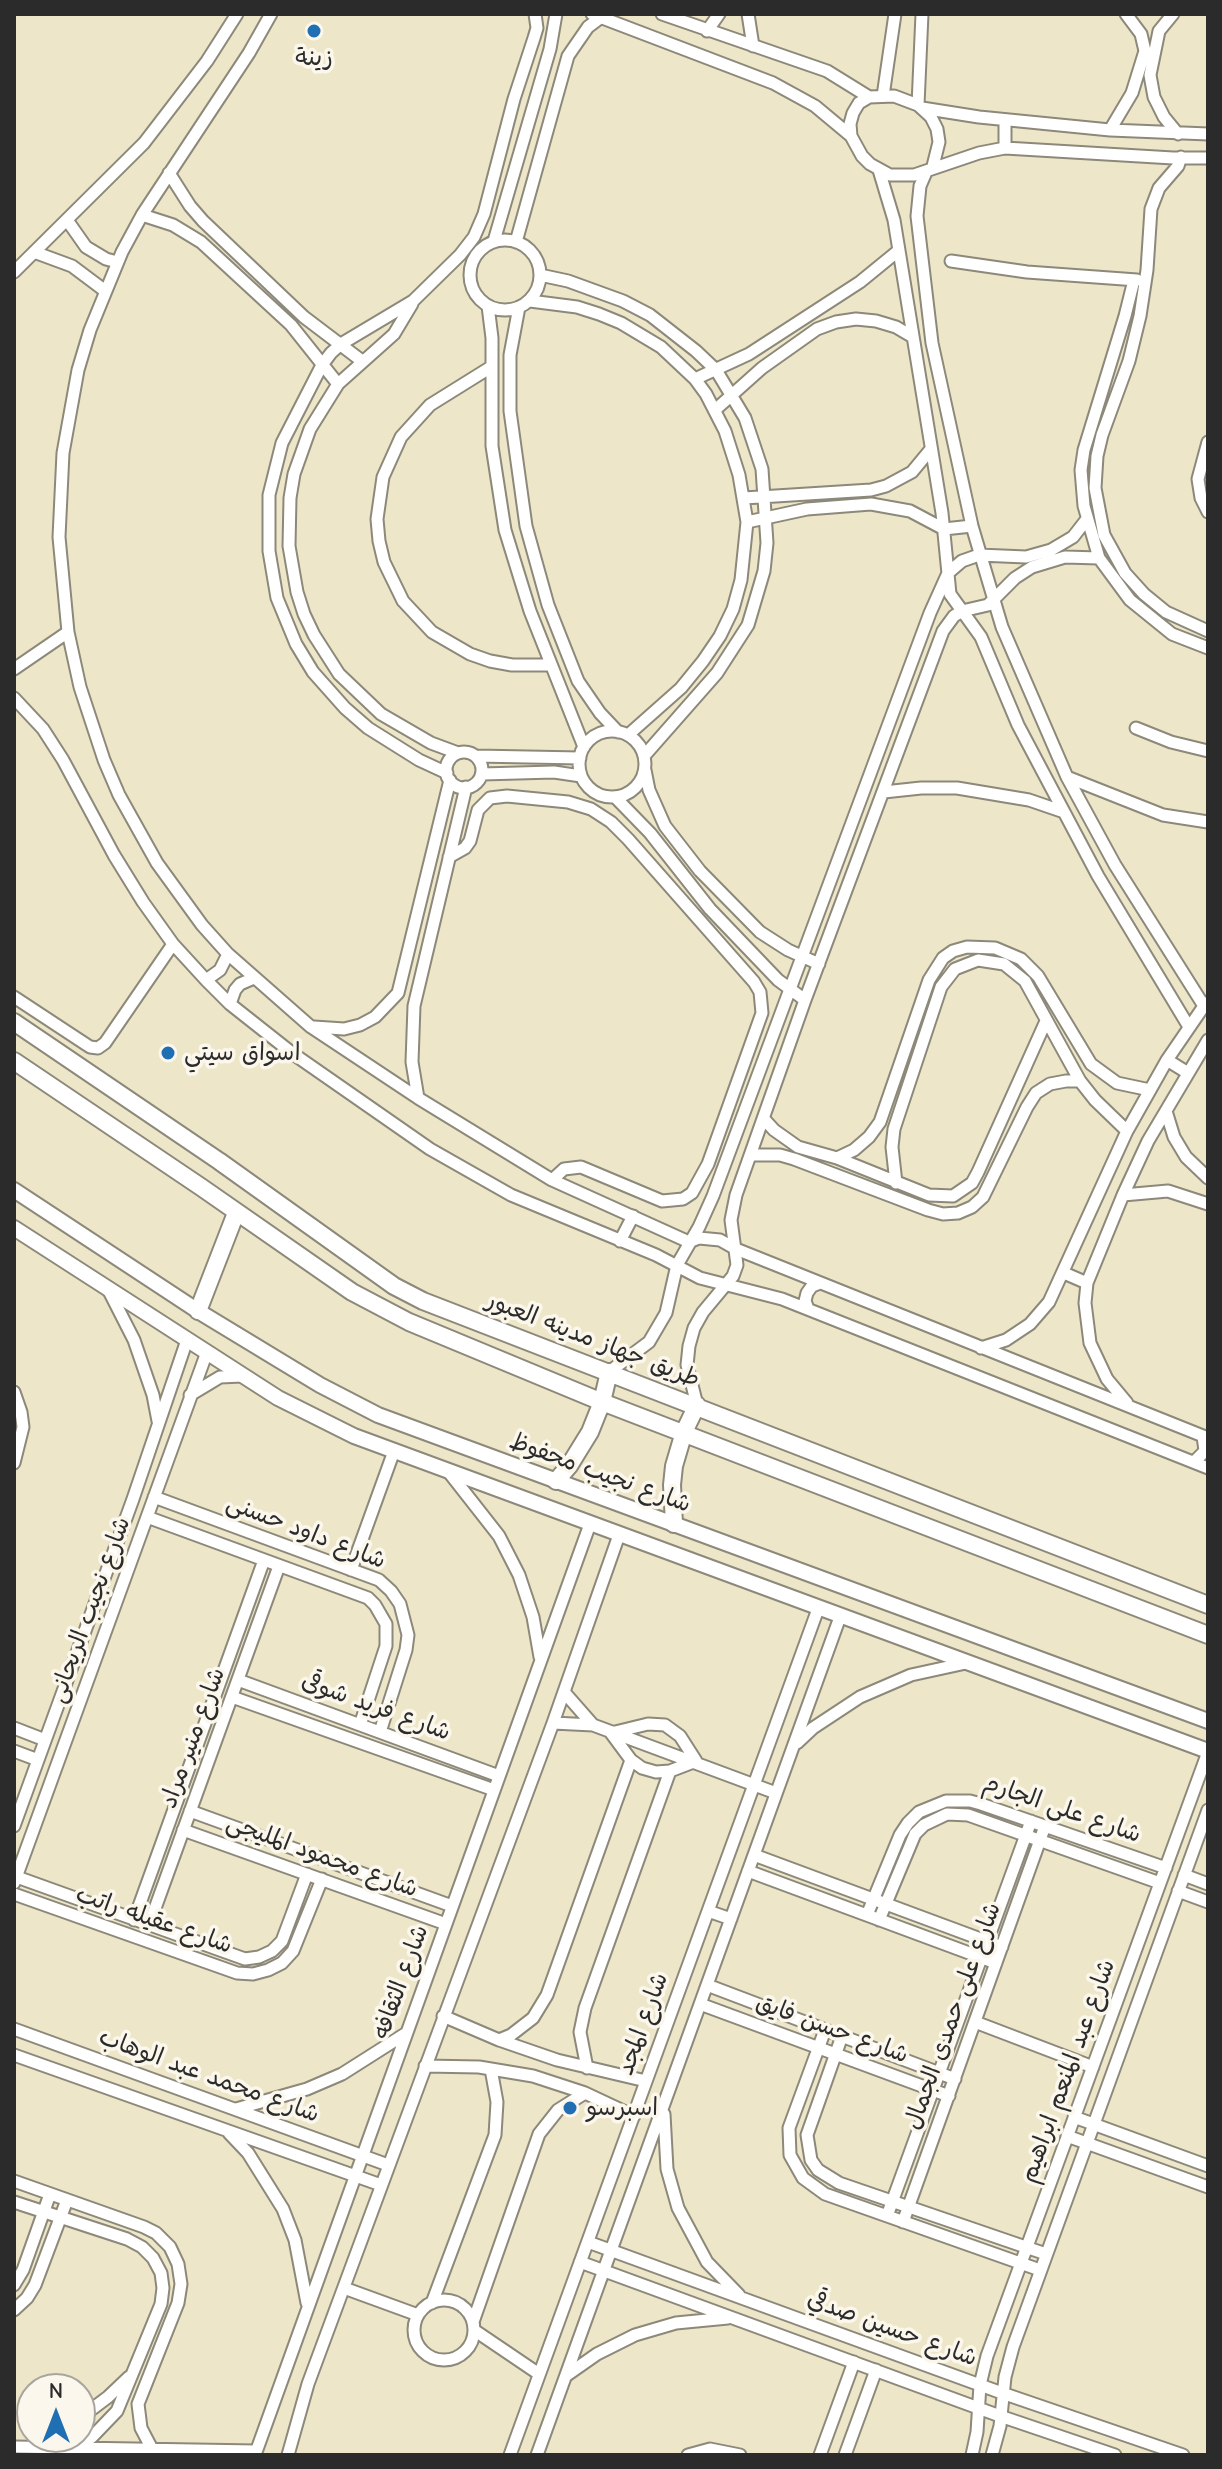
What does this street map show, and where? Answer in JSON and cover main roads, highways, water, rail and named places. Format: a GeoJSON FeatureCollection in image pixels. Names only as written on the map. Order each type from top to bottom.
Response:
{"type":"FeatureCollection","features":[{"type":"Feature","properties":{"kind":"main road","name":"طريق جهاز مدينه العبور"},"geometry":{"type":"LineString","coordinates":[[14,1022],[219,1161],[394,1286],[423,1301],[1208,1605]]}},
{"type":"Feature","properties":{"kind":"main road"},"geometry":{"type":"LineString","coordinates":[[14,1061],[381,1309],[602,1402],[1208,1635]]}},
{"type":"Feature","properties":{"kind":"main road"},"geometry":{"type":"LineString","coordinates":[[201,1187],[219,1161]]}},
{"type":"Feature","properties":{"kind":"main road"},"geometry":{"type":"LineString","coordinates":[[198,1311],[236,1213]]}},
{"type":"Feature","properties":{"kind":"main road"},"geometry":{"type":"LineString","coordinates":[[556,1481],[581,1450],[602,1402],[609,1372]]}},
{"type":"Feature","properties":{"kind":"main road"},"geometry":{"type":"LineString","coordinates":[[674,1524],[674,1466],[684,1432],[697,1405]]}},
{"type":"Feature","properties":{"kind":"main road"},"geometry":{"type":"LineString","coordinates":[[1138,1609],[1149,1582]]}},
{"type":"Feature","properties":{"kind":"place","name":"زينة"},"geometry":{"type":"Point","coordinates":[314,31]}},
{"type":"Feature","properties":{"kind":"place","name":"اسواق سيتي"},"geometry":{"type":"Point","coordinates":[168,1053]}},
{"type":"Feature","properties":{"kind":"place","name":"اسبرسو"},"geometry":{"type":"Point","coordinates":[570,2108]}}]}
